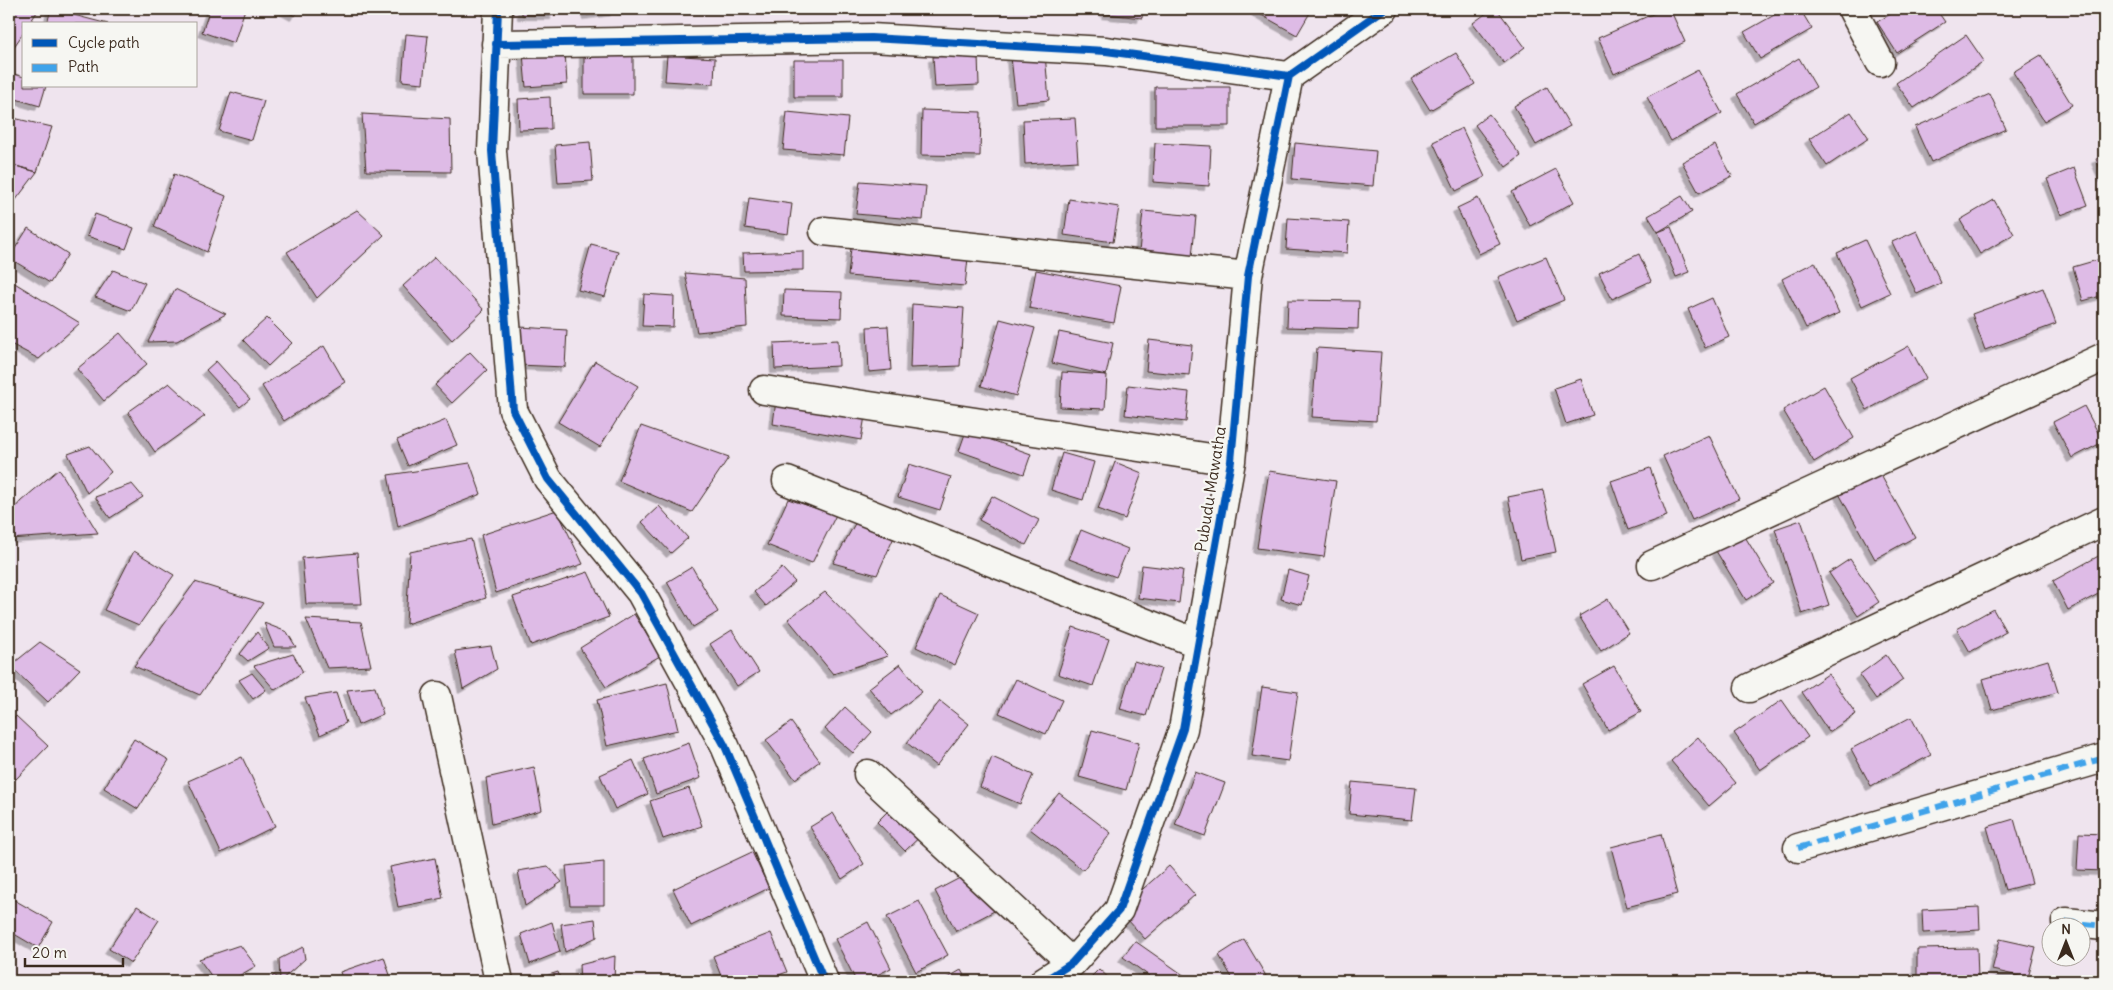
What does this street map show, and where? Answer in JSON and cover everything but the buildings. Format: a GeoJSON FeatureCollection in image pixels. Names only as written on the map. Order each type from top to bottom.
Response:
{"type":"FeatureCollection","features":[{"type":"Feature","properties":{"kind":"street"},"geometry":{"type":"LineString","coordinates":[[498,9],[492,150],[513,410],[548,479],[641,593],[683,670],[724,746],[824,981]]}},
{"type":"Feature","properties":{"kind":"street"},"geometry":{"type":"LineString","coordinates":[[496,44],[871,38],[1106,50],[1289,76],[1384,9]]}},
{"type":"Feature","properties":{"kind":"street"},"geometry":{"type":"LineString","coordinates":[[1852,9],[1880,62]]}},
{"type":"Feature","properties":{"kind":"street","name":"Pubudu Mawatha"},"geometry":{"type":"LineString","coordinates":[[1044,981],[1072,963],[1119,910],[1184,729],[1231,461],[1248,276],[1289,76]]}},
{"type":"Feature","properties":{"kind":"street"},"geometry":{"type":"LineString","coordinates":[[824,231],[1248,276]]}},
{"type":"Feature","properties":{"kind":"street"},"geometry":{"type":"LineString","coordinates":[[1652,564],[2104,357]]}},
{"type":"Feature","properties":{"kind":"street"},"geometry":{"type":"LineString","coordinates":[[764,390],[1231,461]]}},
{"type":"Feature","properties":{"kind":"street"},"geometry":{"type":"LineString","coordinates":[[787,481],[1199,644]]}},
{"type":"Feature","properties":{"kind":"street"},"geometry":{"type":"LineString","coordinates":[[1749,688],[2104,521]]}},
{"type":"Feature","properties":{"kind":"street"},"geometry":{"type":"LineString","coordinates":[[437,696],[499,981]]}},
{"type":"Feature","properties":{"kind":"street"},"geometry":{"type":"LineString","coordinates":[[1798,848],[2104,758]]}},
{"type":"Feature","properties":{"kind":"street"},"geometry":{"type":"LineString","coordinates":[[868,774],[1072,963]]}},
{"type":"Feature","properties":{"kind":"street"},"geometry":{"type":"LineString","coordinates":[[2090,925],[2104,926]]}},
{"type":"Feature","properties":{"kind":"marked path"},"geometry":{"type":"LineString","coordinates":[[1798,848],[2104,758]]}},
{"type":"Feature","properties":{"kind":"marked path"},"geometry":{"type":"LineString","coordinates":[[2090,925],[2104,926]]}},
{"type":"Feature","properties":{"kind":"cycle path"},"geometry":{"type":"LineString","coordinates":[[498,9],[492,151],[513,410],[548,479],[641,593],[725,746],[824,981]]}},
{"type":"Feature","properties":{"kind":"cycle path"},"geometry":{"type":"LineString","coordinates":[[1044,981],[1072,963],[1119,910],[1183,729],[1231,461],[1248,276],[1289,76],[1384,9]]}},
{"type":"Feature","properties":{"kind":"cycle path"},"geometry":{"type":"LineString","coordinates":[[496,44],[871,38],[1106,51],[1289,76]]}}]}
